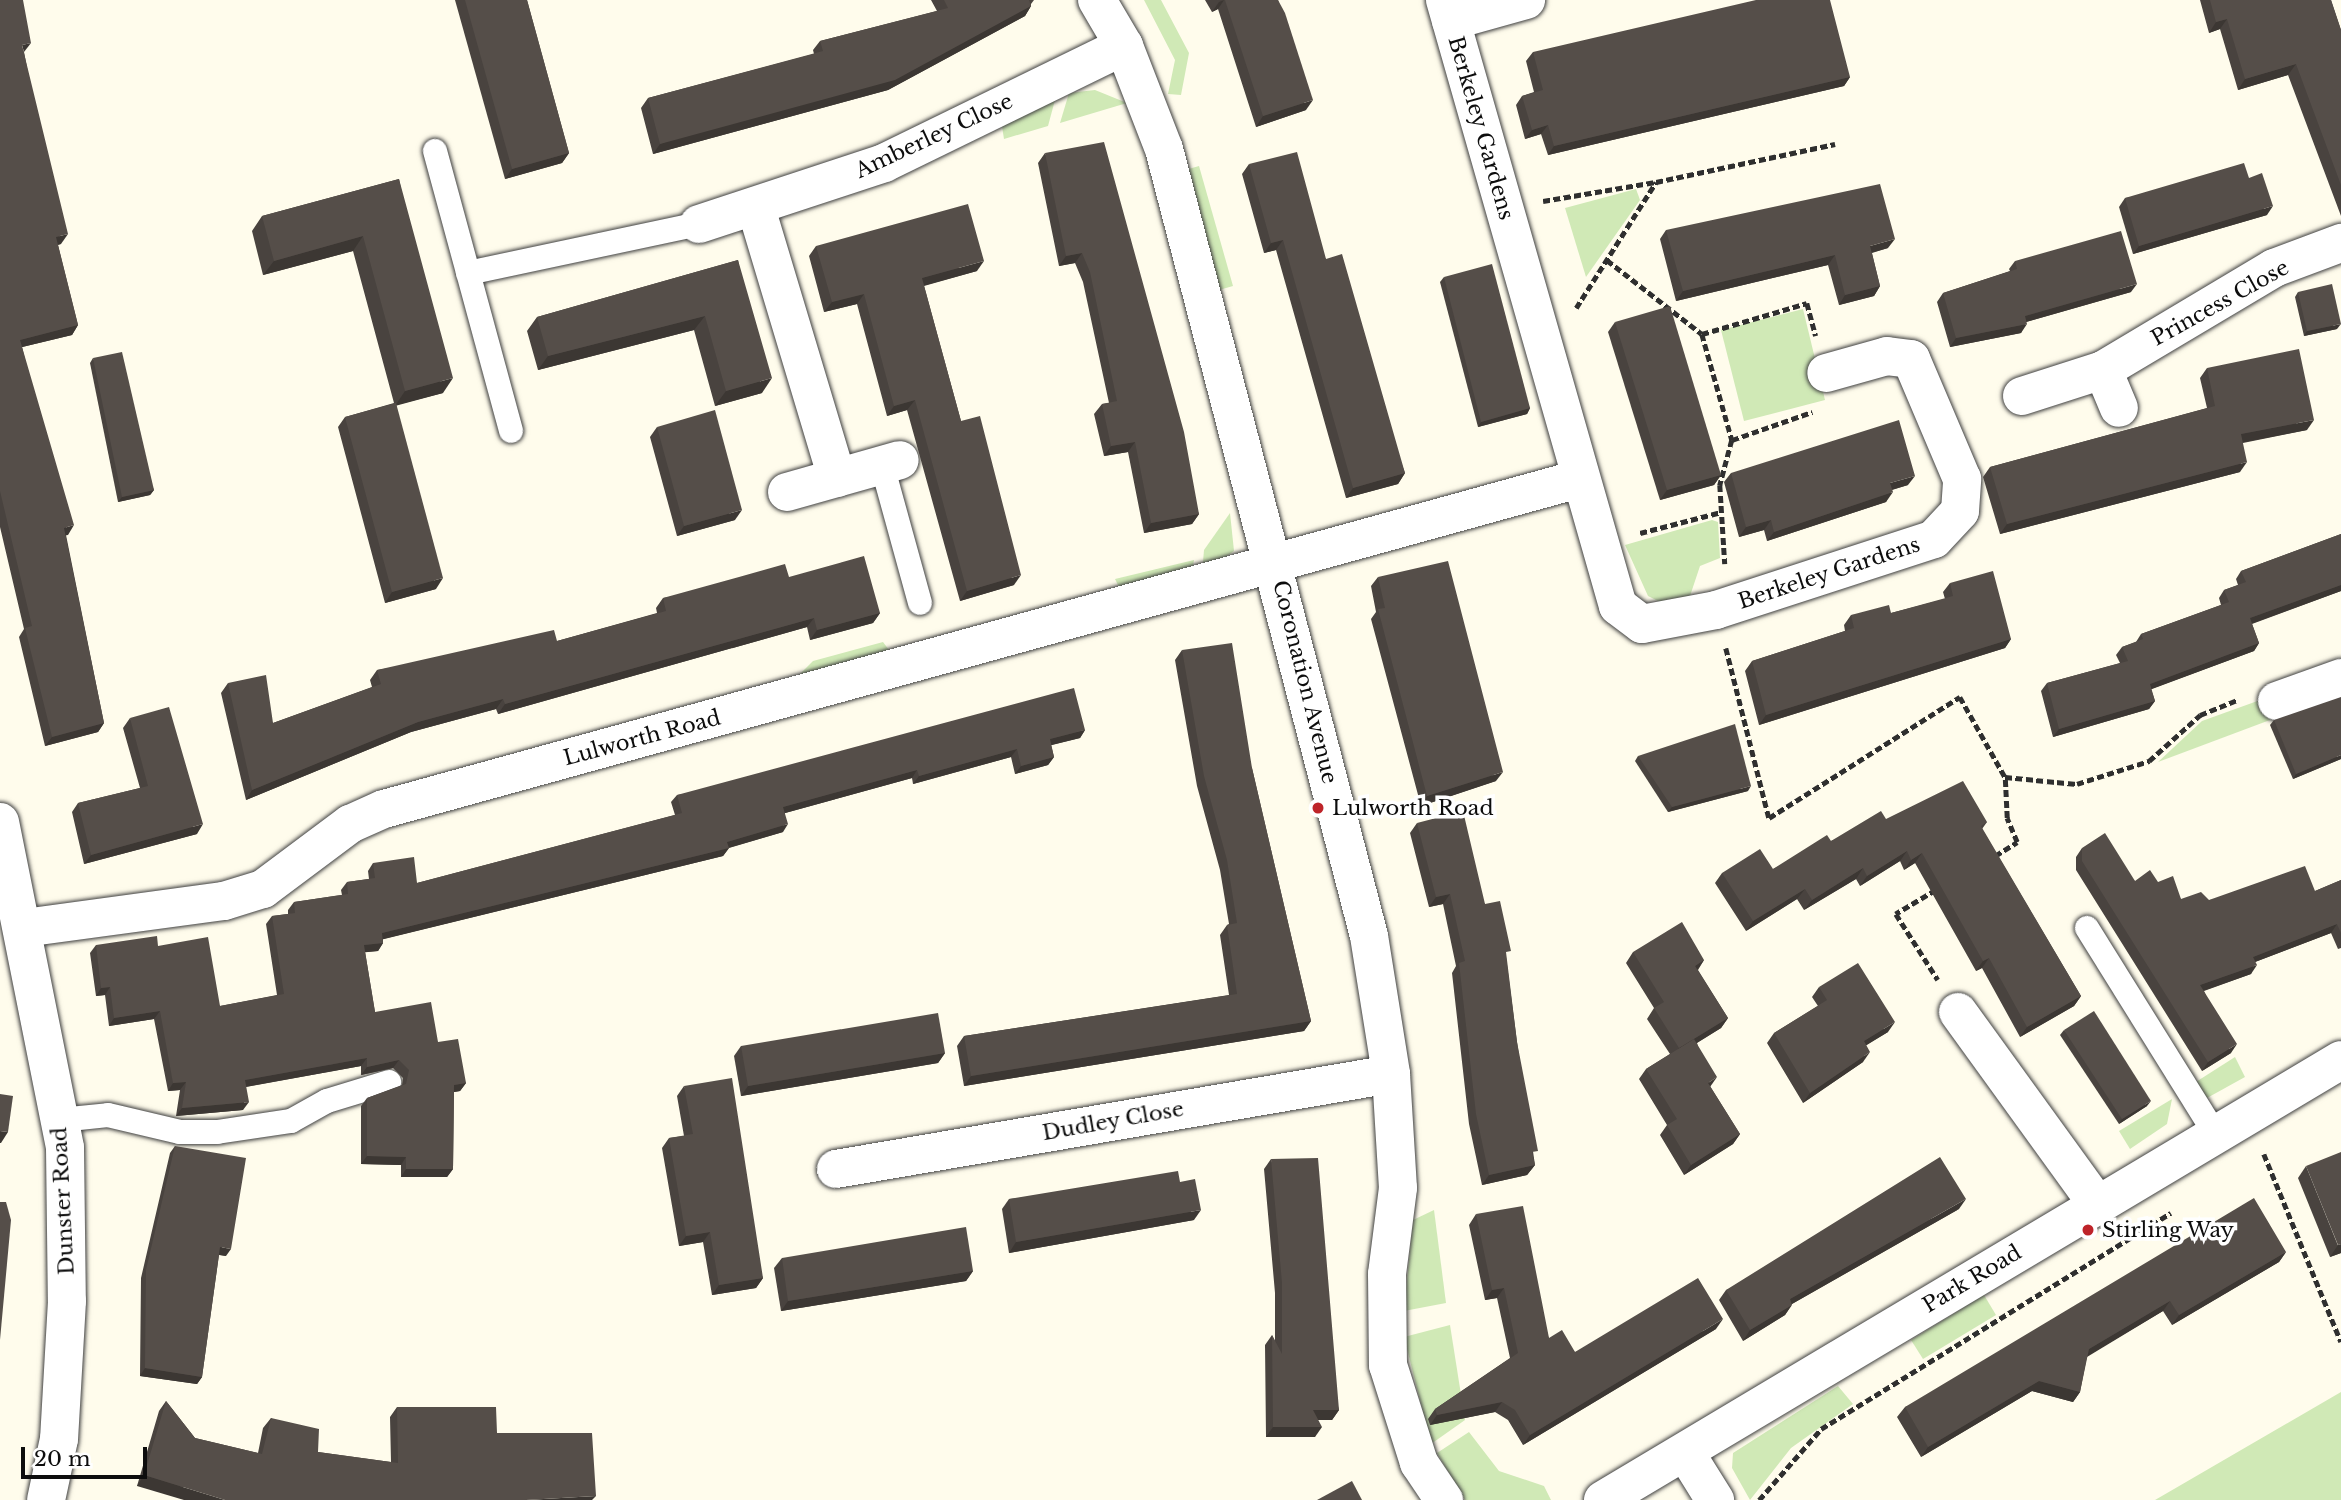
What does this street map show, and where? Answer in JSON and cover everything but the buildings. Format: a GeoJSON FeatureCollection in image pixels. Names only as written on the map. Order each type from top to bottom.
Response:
{"type":"FeatureCollection","features":[{"type":"Feature","properties":{"kind":"street","name":"Coronation Avenue"},"geometry":{"type":"LineString","coordinates":[[1097,0],[1124,46],[1164,149],[1276,566],[1369,936],[1391,1074],[1398,1188],[1387,1275],[1388,1365],[1419,1462],[1444,1500]]}},
{"type":"Feature","properties":{"kind":"street","name":"Berkeley Gardens"},"geometry":{"type":"LineString","coordinates":[[1526,0],[1448,10],[1579,479],[1618,606],[1642,624],[1716,610],[1934,539],[1961,511],[1962,479],[1911,359],[1887,356],[1826,373]]}},
{"type":"Feature","properties":{"kind":"street","name":"Amberley Close"},"geometry":{"type":"LineString","coordinates":[[699,224],[756,208],[884,163],[1124,46]]}},
{"type":"Feature","properties":{"kind":"street"},"geometry":{"type":"LineString","coordinates":[[756,208],[837,478]]}},
{"type":"Feature","properties":{"kind":"street","name":"Princess Close"},"geometry":{"type":"LineString","coordinates":[[2022,396],[2103,370],[2274,268],[2341,243]]}},
{"type":"Feature","properties":{"kind":"street"},"geometry":{"type":"LineString","coordinates":[[2103,370],[2119,408]]}},
{"type":"Feature","properties":{"kind":"street"},"geometry":{"type":"LineString","coordinates":[[787,492],[891,463]]}},
{"type":"Feature","properties":{"kind":"street"},"geometry":{"type":"LineString","coordinates":[[1276,566],[1579,479]]}},
{"type":"Feature","properties":{"kind":"street","name":"Lulworth Road"},"geometry":{"type":"LineString","coordinates":[[24,928],[224,901],[263,889],[350,824],[384,809],[1276,566]]}},
{"type":"Feature","properties":{"kind":"street"},"geometry":{"type":"LineString","coordinates":[[2277,701],[2341,678]]}},
{"type":"Feature","properties":{"kind":"street","name":"Dunster Road"},"geometry":{"type":"LineString","coordinates":[[0,822],[24,928],[60,1121],[67,1301],[59,1439],[46,1500]]}},
{"type":"Feature","properties":{"kind":"street"},"geometry":{"type":"LineString","coordinates":[[1958,1012],[2097,1204]]}},
{"type":"Feature","properties":{"kind":"street","name":"Park Road"},"geometry":{"type":"LineString","coordinates":[[1603,1500],[2097,1204],[2246,1111],[2341,1060]]}},
{"type":"Feature","properties":{"kind":"street","name":"Dudley Close"},"geometry":{"type":"LineString","coordinates":[[836,1169],[1391,1074]]}},
{"type":"Feature","properties":{"kind":"street"},"geometry":{"type":"LineString","coordinates":[[1685,1452],[1715,1500]]}},
{"type":"Feature","properties":{"kind":"lane"},"geometry":{"type":"LineString","coordinates":[[435,151],[511,431]]}},
{"type":"Feature","properties":{"kind":"lane"},"geometry":{"type":"LineString","coordinates":[[468,273],[699,224]]}},
{"type":"Feature","properties":{"kind":"lane"},"geometry":{"type":"LineString","coordinates":[[891,463],[920,603]]}},
{"type":"Feature","properties":{"kind":"lane"},"geometry":{"type":"LineString","coordinates":[[2087,928],[2214,1132]]}},
{"type":"Feature","properties":{"kind":"lane"},"geometry":{"type":"LineString","coordinates":[[60,1121],[108,1115],[180,1132],[217,1132],[292,1121],[327,1101],[389,1082]]}},
{"type":"Feature","properties":{"kind":"path"},"geometry":{"type":"LineString","coordinates":[[1504,207],[1656,182],[1835,144]]}},
{"type":"Feature","properties":{"kind":"path"},"geometry":{"type":"LineString","coordinates":[[1546,356],[1656,182]]}},
{"type":"Feature","properties":{"kind":"path"},"geometry":{"type":"LineString","coordinates":[[1606,260],[1702,334],[1732,440],[1720,485],[1726,556],[1716,610],[1769,818],[1960,696],[2005,777],[2007,818],[2017,842],[1984,862]]}},
{"type":"Feature","properties":{"kind":"path"},"geometry":{"type":"LineString","coordinates":[[1598,543],[1721,512]]}},
{"type":"Feature","properties":{"kind":"path"},"geometry":{"type":"LineString","coordinates":[[2005,777],[2077,785],[2149,761],[2219,705],[2260,693],[2277,701]]}},
{"type":"Feature","properties":{"kind":"path"},"geometry":{"type":"LineString","coordinates":[[1940,888],[1896,914],[1958,1012]]}},
{"type":"Feature","properties":{"kind":"path"},"geometry":{"type":"LineString","coordinates":[[2246,1111],[2341,1342]]}},
{"type":"Feature","properties":{"kind":"path"},"geometry":{"type":"LineString","coordinates":[[1759,1500],[1821,1429],[2183,1205]]}},
{"type":"Feature","properties":{"kind":"green space"},"geometry":{"type":"Polygon","coordinates":[[[1144,0],[1161,0],[1189,53],[1181,95],[1168,94],[1175,60],[1144,0]]]}},
{"type":"Feature","properties":{"kind":"green space"},"geometry":{"type":"Polygon","coordinates":[[[1095,90],[1127,103],[1060,123],[1069,93],[1095,90]]]}},
{"type":"Feature","properties":{"kind":"green space"},"geometry":{"type":"Polygon","coordinates":[[[1055,100],[1048,126],[1004,139],[1001,120],[1055,100]]]}},
{"type":"Feature","properties":{"kind":"green space"},"geometry":{"type":"Polygon","coordinates":[[[1199,166],[1233,286],[1219,290],[1185,170],[1199,166]]]}},
{"type":"Feature","properties":{"kind":"green space"},"geometry":{"type":"Polygon","coordinates":[[[1636,189],[1640,200],[1586,277],[1565,208],[1636,189]]]}},
{"type":"Feature","properties":{"kind":"green space"},"geometry":{"type":"Polygon","coordinates":[[[1803,309],[1825,400],[1744,421],[1721,330],[1803,309]]]}},
{"type":"Feature","properties":{"kind":"green space"},"geometry":{"type":"Polygon","coordinates":[[[1230,513],[1234,551],[1202,574],[1204,550],[1230,513]]]}},
{"type":"Feature","properties":{"kind":"green space"},"geometry":{"type":"Polygon","coordinates":[[[1712,520],[1718,522],[1720,558],[1700,566],[1690,596],[1660,602],[1648,596],[1625,545],[1712,520]]]}},
{"type":"Feature","properties":{"kind":"green space"},"geometry":{"type":"Polygon","coordinates":[[[1194,560],[1191,577],[1122,593],[1115,579],[1194,560]]]}},
{"type":"Feature","properties":{"kind":"green space"},"geometry":{"type":"Polygon","coordinates":[[[883,642],[892,654],[791,683],[813,661],[883,642]]]}},
{"type":"Feature","properties":{"kind":"green space"},"geometry":{"type":"Polygon","coordinates":[[[2263,699],[2270,720],[2158,762],[2202,721],[2263,699]]]}},
{"type":"Feature","properties":{"kind":"green space"},"geometry":{"type":"Polygon","coordinates":[[[2235,1057],[2245,1077],[2207,1098],[2188,1087],[2235,1057]]]}},
{"type":"Feature","properties":{"kind":"green space"},"geometry":{"type":"Polygon","coordinates":[[[2172,1099],[2167,1124],[2130,1149],[2119,1131],[2172,1099]]]}},
{"type":"Feature","properties":{"kind":"green space"},"geometry":{"type":"Polygon","coordinates":[[[1434,1210],[1446,1303],[1404,1311],[1413,1220],[1434,1210]]]}},
{"type":"Feature","properties":{"kind":"green space"},"geometry":{"type":"Polygon","coordinates":[[[1984,1295],[1996,1315],[1923,1359],[1911,1340],[1984,1295]]]}},
{"type":"Feature","properties":{"kind":"green space"},"geometry":{"type":"Polygon","coordinates":[[[1450,1325],[1465,1420],[1431,1444],[1404,1337],[1450,1325]]]}},
{"type":"Feature","properties":{"kind":"green space"},"geometry":{"type":"Polygon","coordinates":[[[1838,1386],[1853,1404],[1791,1448],[1750,1500],[1732,1468],[1733,1453],[1838,1386]]]}},
{"type":"Feature","properties":{"kind":"green space"},"geometry":{"type":"Polygon","coordinates":[[[2341,1392],[2341,1500],[2155,1500],[2174,1489],[2341,1392]]]}},
{"type":"Feature","properties":{"kind":"green space"},"geometry":{"type":"Polygon","coordinates":[[[1469,1432],[1499,1471],[1544,1486],[1551,1500],[1465,1500],[1437,1453],[1469,1432]]]}},
{"type":"Feature","properties":{"kind":"place","name":"Lulworth Road"},"geometry":{"type":"Point","coordinates":[1318,808]}},
{"type":"Feature","properties":{"kind":"place","name":"Stirling Way"},"geometry":{"type":"Point","coordinates":[2088,1230]}}]}
